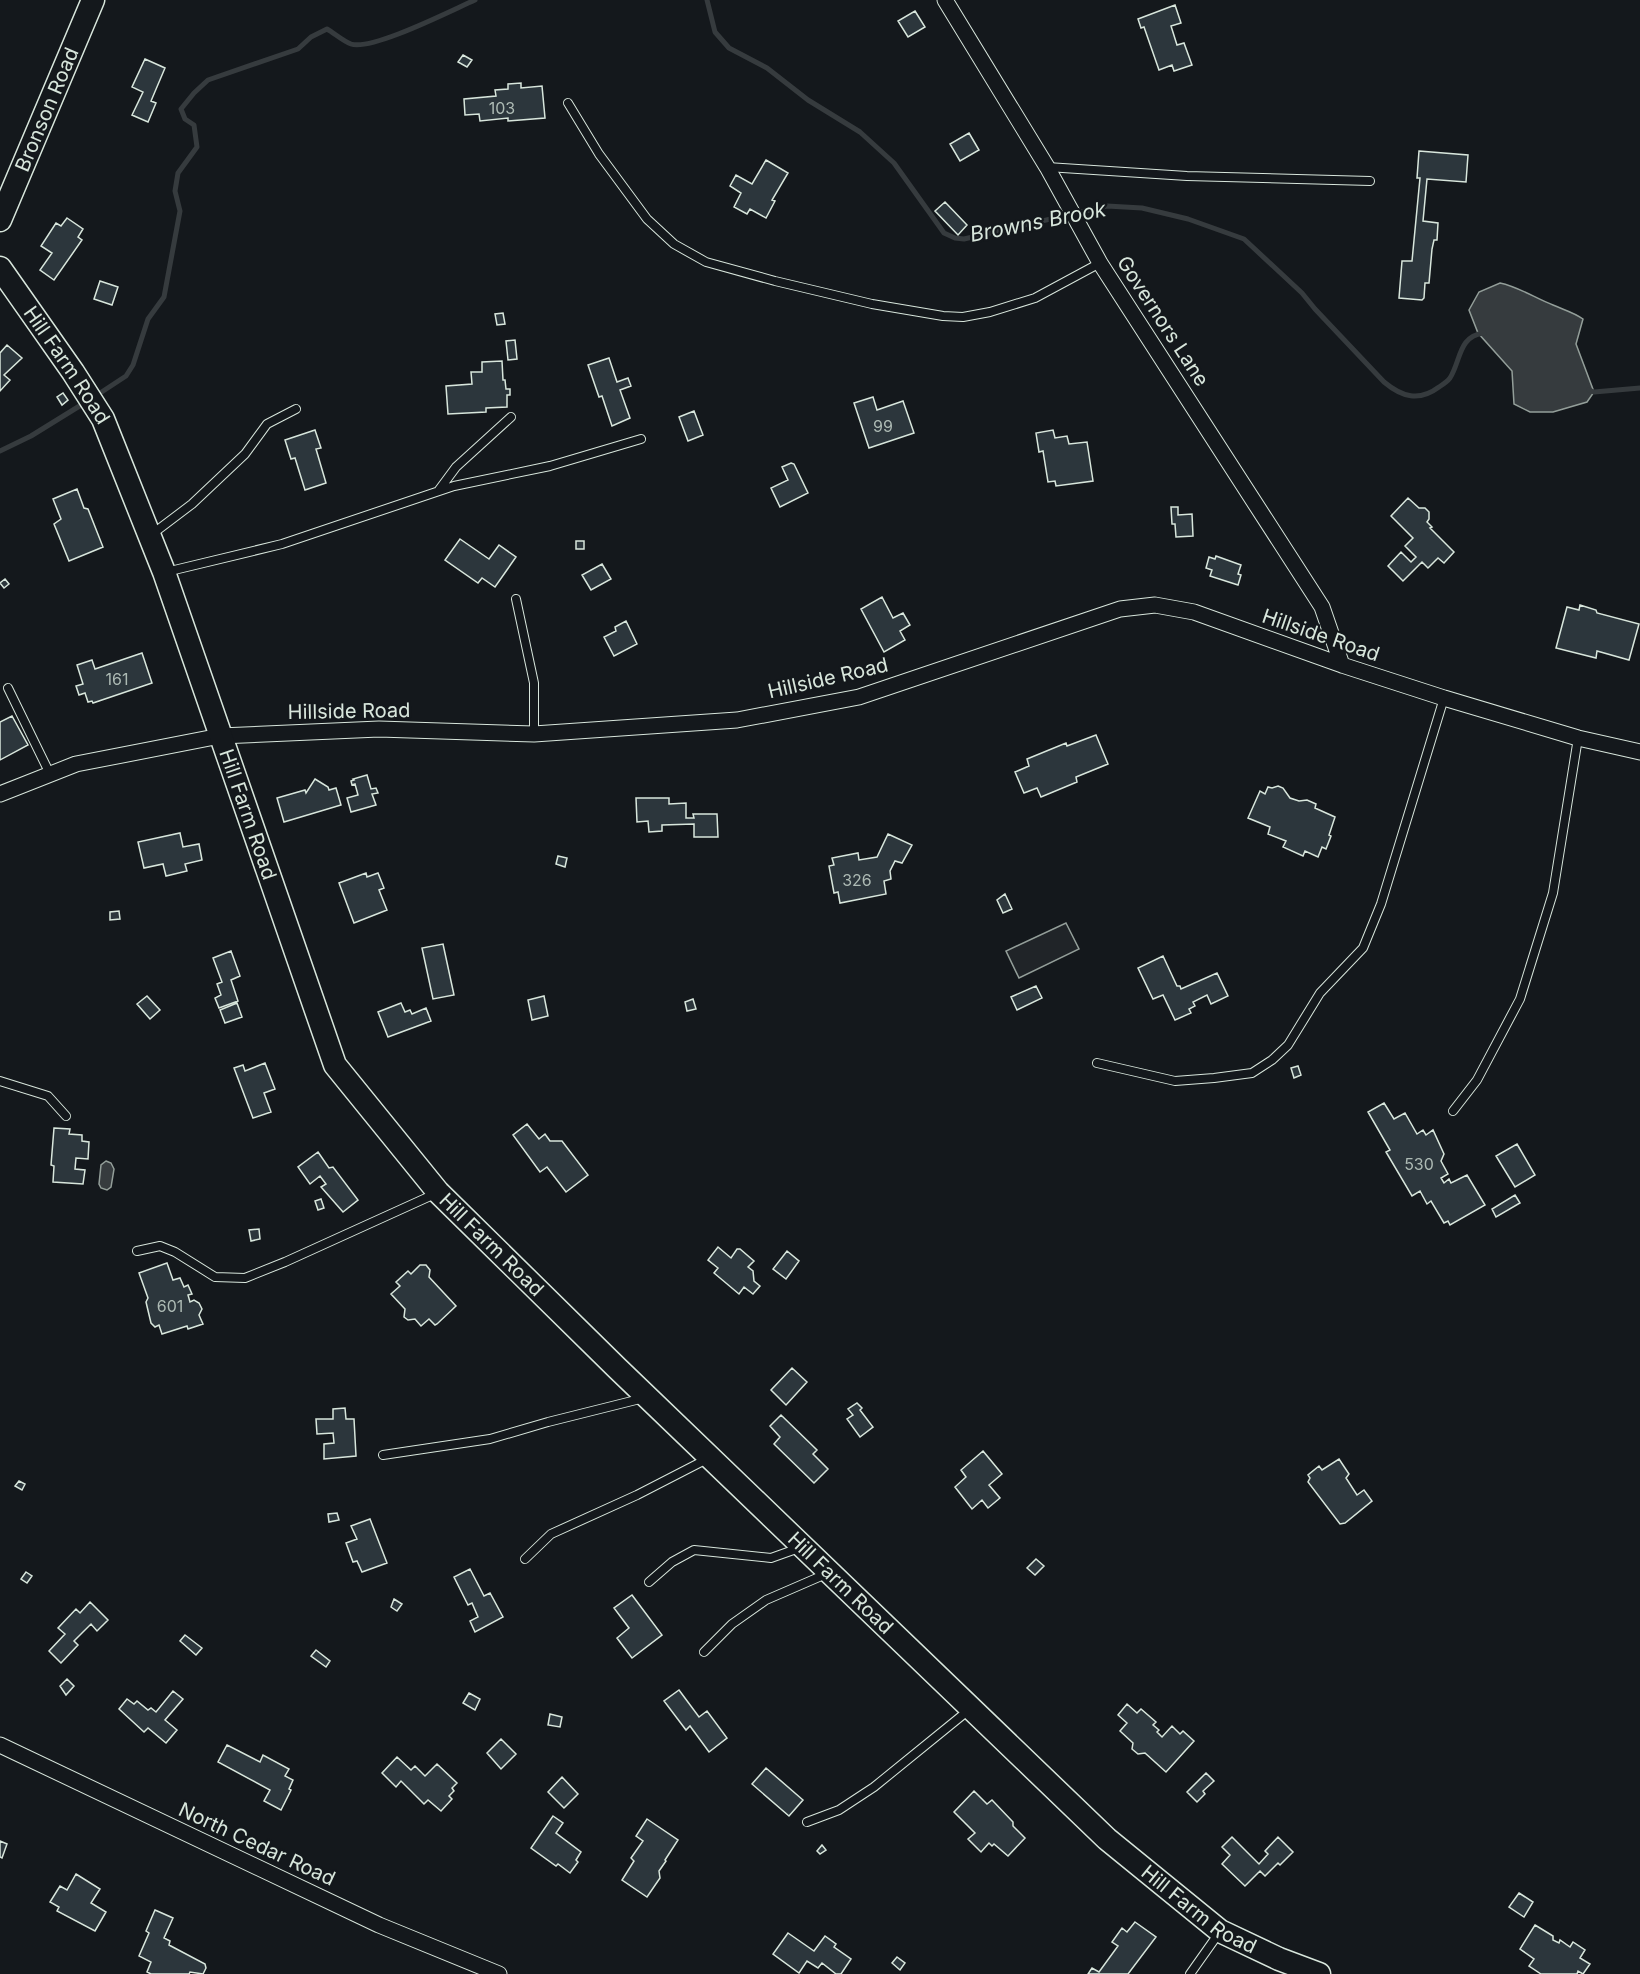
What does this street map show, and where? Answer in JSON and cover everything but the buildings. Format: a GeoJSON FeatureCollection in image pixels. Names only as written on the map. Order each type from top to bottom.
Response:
{"type":"FeatureCollection","features":[{"type":"Feature","properties":{"kind":"main road","name":"Bronson Road"},"geometry":{"type":"LineString","coordinates":[[0,220],[93,0]]}},
{"type":"Feature","properties":{"kind":"main road","name":"Hill Farm Road"},"geometry":{"type":"LineString","coordinates":[[0,268],[73,372],[102,419],[164,572],[335,1065],[438,1192],[1107,1839],[1220,1931],[1279,1959],[1319,1974]]}},
{"type":"Feature","properties":{"kind":"street","name":"Governors Lane"},"geometry":{"type":"LineString","coordinates":[[945,0],[1047,167],[1100,263],[1322,607],[1342,665]]}},
{"type":"Feature","properties":{"kind":"street","name":"Hillside Road"},"geometry":{"type":"LineString","coordinates":[[0,794],[76,764],[220,736],[379,729],[534,734],[737,720],[860,697],[1120,609],[1155,605],[1194,612],[1342,665],[1444,698],[1578,738],[1640,752]]}},
{"type":"Feature","properties":{"kind":"street","name":"North Cedar Road"},"geometry":{"type":"LineString","coordinates":[[0,1745],[379,1925],[499,1974]]}},
{"type":"Feature","properties":{"kind":"lane"},"geometry":{"type":"LineString","coordinates":[[567,103],[599,154],[647,219],[674,244],[706,262],[872,304],[963,317],[990,312],[1035,298],[1100,263]]}},
{"type":"Feature","properties":{"kind":"lane"},"geometry":{"type":"LineString","coordinates":[[1047,167],[1187,176],[1370,181]]}},
{"type":"Feature","properties":{"kind":"lane"},"geometry":{"type":"LineString","coordinates":[[150,536],[192,504],[244,454],[267,424],[296,409]]}},
{"type":"Feature","properties":{"kind":"lane"},"geometry":{"type":"LineString","coordinates":[[438,491],[456,468],[511,417]]}},
{"type":"Feature","properties":{"kind":"lane"},"geometry":{"type":"LineString","coordinates":[[164,572],[282,544],[453,486],[550,466],[641,439]]}},
{"type":"Feature","properties":{"kind":"lane"},"geometry":{"type":"LineString","coordinates":[[516,599],[534,683],[534,734]]}},
{"type":"Feature","properties":{"kind":"lane"},"geometry":{"type":"LineString","coordinates":[[8,688],[50,774]]}},
{"type":"Feature","properties":{"kind":"lane"},"geometry":{"type":"LineString","coordinates":[[1097,1063],[1175,1081],[1214,1078],[1252,1073],[1272,1060],[1288,1045],[1320,993],[1363,948],[1381,904],[1444,698]]}},
{"type":"Feature","properties":{"kind":"lane"},"geometry":{"type":"LineString","coordinates":[[1453,1111],[1477,1080],[1520,999],[1553,893],[1578,738]]}},
{"type":"Feature","properties":{"kind":"lane"},"geometry":{"type":"LineString","coordinates":[[0,1082],[48,1096],[66,1116]]}},
{"type":"Feature","properties":{"kind":"lane"},"geometry":{"type":"LineString","coordinates":[[137,1251],[160,1246],[175,1252],[215,1277],[245,1278],[438,1192]]}},
{"type":"Feature","properties":{"kind":"lane"},"geometry":{"type":"LineString","coordinates":[[383,1455],[490,1439],[648,1397]]}},
{"type":"Feature","properties":{"kind":"lane"},"geometry":{"type":"LineString","coordinates":[[525,1559],[551,1534],[637,1495],[711,1457]]}},
{"type":"Feature","properties":{"kind":"lane"},"geometry":{"type":"LineString","coordinates":[[650,1582],[672,1562],[694,1550],[771,1558],[804,1547]]}},
{"type":"Feature","properties":{"kind":"lane"},"geometry":{"type":"LineString","coordinates":[[704,1652],[732,1624],[766,1599],[831,1573]]}},
{"type":"Feature","properties":{"kind":"lane"},"geometry":{"type":"LineString","coordinates":[[807,1822],[839,1810],[874,1787],[971,1708]]}},
{"type":"Feature","properties":{"kind":"lane"},"geometry":{"type":"LineString","coordinates":[[1191,1974],[1220,1931]]}},
{"type":"Feature","properties":{"kind":"shaded area"},"geometry":{"type":"Polygon","coordinates":[[[1500,283],[1583,319],[1576,344],[1594,392],[1587,402],[1553,412],[1530,412],[1514,404],[1512,371],[1478,333],[1469,310],[1479,292],[1500,283]]]}},
{"type":"Feature","properties":{"kind":"shaded area"},"geometry":{"type":"Polygon","coordinates":[[[1066,923],[1079,949],[1019,978],[1006,951],[1066,923]]]}},
{"type":"Feature","properties":{"kind":"shaded area"},"geometry":{"type":"Polygon","coordinates":[[[106,1161],[111,1163],[114,1169],[111,1187],[107,1190],[101,1188],[99,1184],[101,1165],[106,1161]]]}},
{"type":"Feature","properties":{"kind":"waterway","name":"Browns Brook"},"geometry":{"type":"LineString","coordinates":[[94,397],[126,376],[133,365],[148,319],[164,297],[180,211],[175,191],[178,173],[197,147],[194,125],[185,119],[181,109],[194,93],[208,80],[298,49],[311,37],[327,29],[348,43],[361,45],[393,36],[475,0]]}},
{"type":"Feature","properties":{"kind":"waterway","name":"Browns Brook"},"geometry":{"type":"LineString","coordinates":[[707,0],[715,32],[729,48],[767,68],[808,100],[860,132],[894,163],[944,233],[955,238],[964,239],[1107,206],[1142,208],[1188,219],[1244,239],[1302,293],[1384,382],[1397,391],[1411,396],[1432,392],[1446,382],[1454,371],[1465,344],[1469,339],[1484,333]]}},
{"type":"Feature","properties":{"kind":"waterway","name":"Browns Brook"},"geometry":{"type":"LineString","coordinates":[[1589,390],[1594,392],[1640,388]]}},
{"type":"Feature","properties":{"kind":"waterway","name":"Browns Brook"},"geometry":{"type":"LineString","coordinates":[[0,451],[31,436],[86,402]]}}]}
